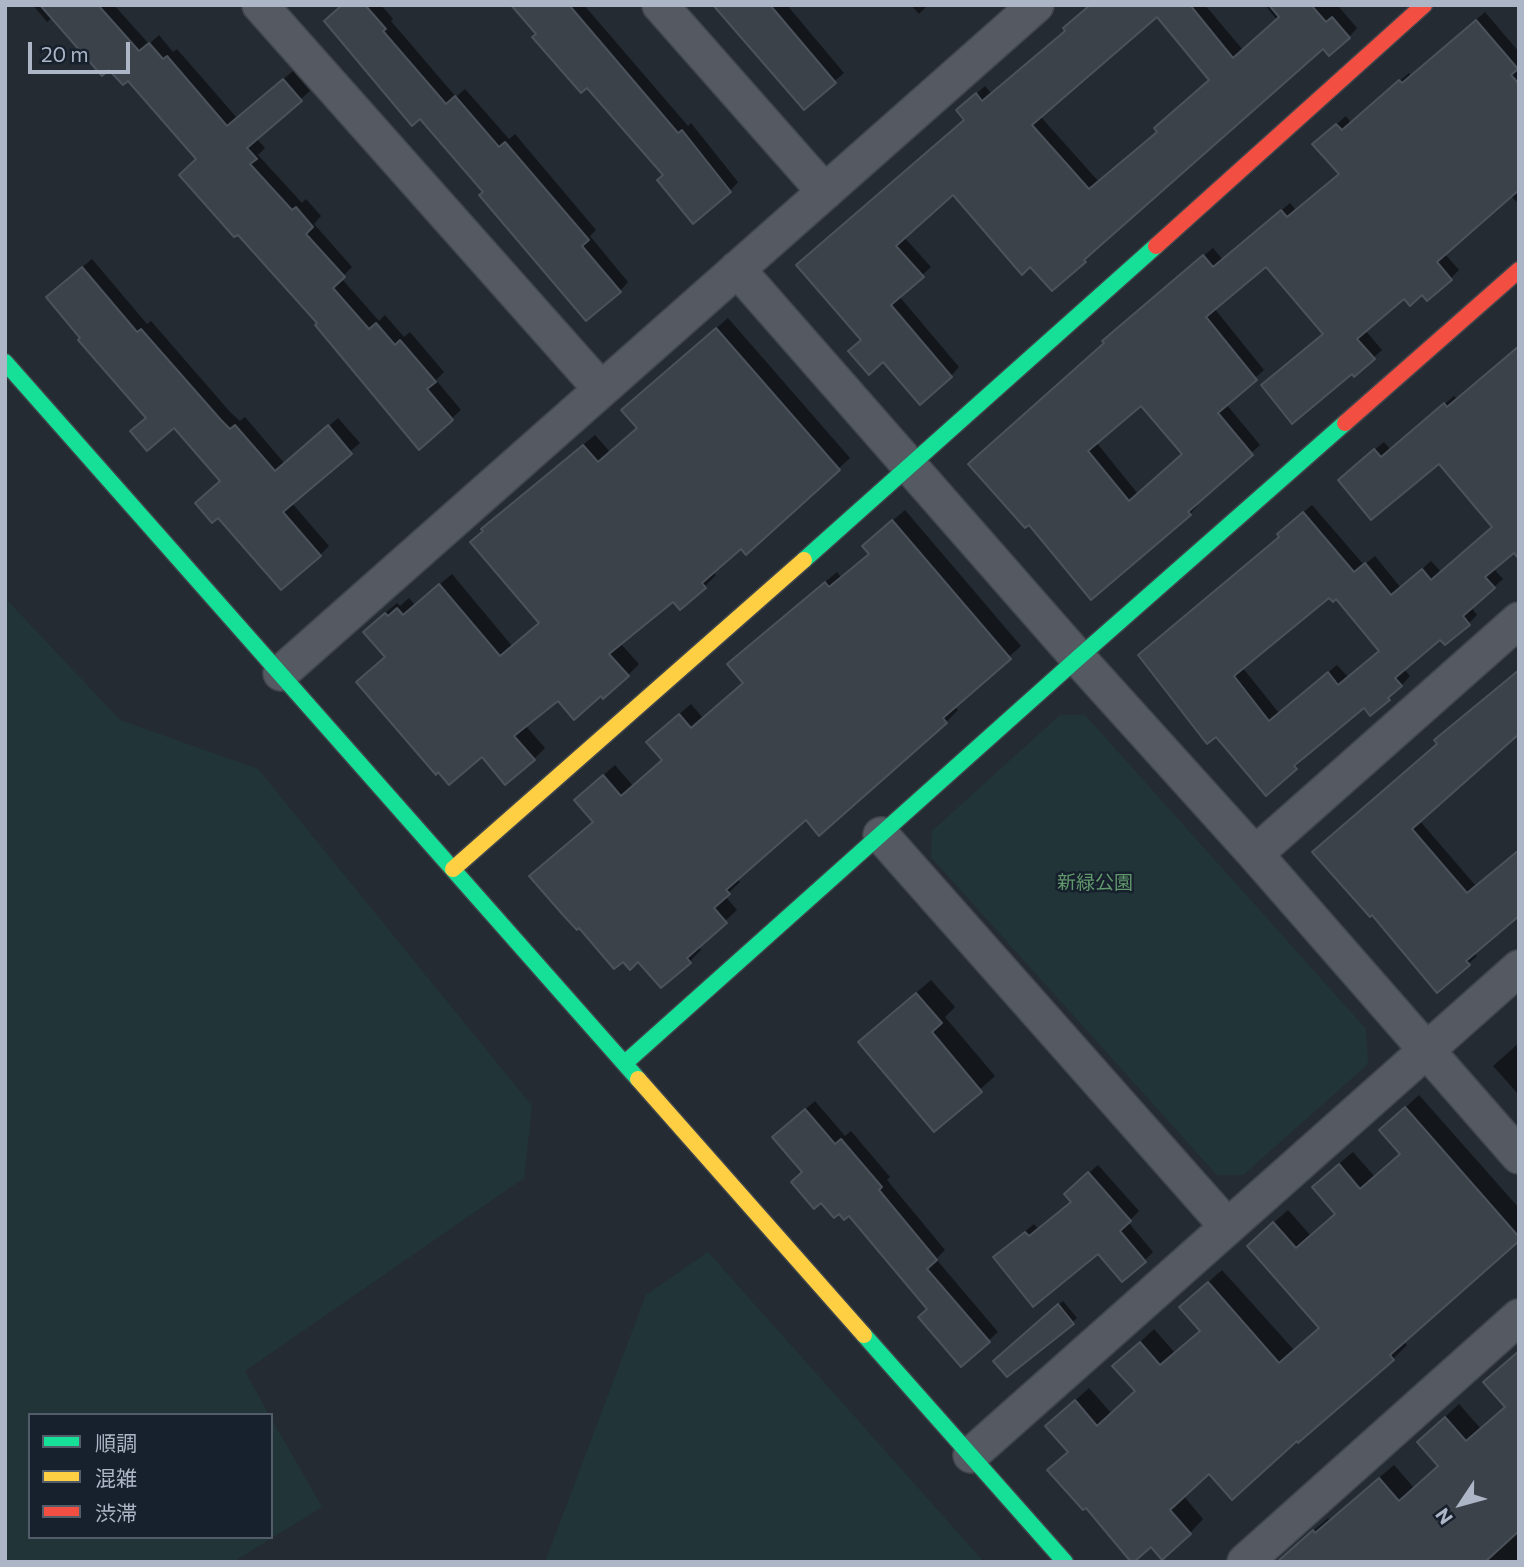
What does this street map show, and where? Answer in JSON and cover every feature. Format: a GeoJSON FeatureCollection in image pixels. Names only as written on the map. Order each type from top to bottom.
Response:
{"type":"FeatureCollection","features":[{"type":"Feature","properties":{"kind":"street"},"geometry":{"type":"LineString","coordinates":[[260,5],[601,389]]}},
{"type":"Feature","properties":{"kind":"street"},"geometry":{"type":"LineString","coordinates":[[660,5],[825,192]]}},
{"type":"Feature","properties":{"kind":"street"},"geometry":{"type":"LineString","coordinates":[[281,673],[1036,5]]}},
{"type":"Feature","properties":{"kind":"street"},"geometry":{"type":"LineString","coordinates":[[453,869],[910,467],[1424,5]]}},
{"type":"Feature","properties":{"kind":"street"},"geometry":{"type":"LineString","coordinates":[[737,269],[1519,1156]]}},
{"type":"Feature","properties":{"kind":"street"},"geometry":{"type":"LineString","coordinates":[[625,1063],[1078,658],[1519,270]]}},
{"type":"Feature","properties":{"kind":"street"},"geometry":{"type":"LineString","coordinates":[[5,362],[1065,1562]]}},
{"type":"Feature","properties":{"kind":"street"},"geometry":{"type":"LineString","coordinates":[[1255,854],[1519,620]]}},
{"type":"Feature","properties":{"kind":"street"},"geometry":{"type":"LineString","coordinates":[[881,835],[1227,1226]]}},
{"type":"Feature","properties":{"kind":"street"},"geometry":{"type":"LineString","coordinates":[[971,1455],[1519,968]]}},
{"type":"Feature","properties":{"kind":"street"},"geometry":{"type":"LineString","coordinates":[[1245,1562],[1519,1317]]}},
{"type":"Feature","properties":{"kind":"green space"},"geometry":{"type":"Polygon","coordinates":[[[5,598],[120,720],[258,769],[532,1106],[524,1178],[245,1371],[268,1413],[28,1413],[28,1539],[270,1539],[233,1562],[5,1562],[5,598]]]}},
{"type":"Feature","properties":{"kind":"green space","name":"新緑公園"},"geometry":{"type":"Polygon","coordinates":[[[1060,715],[1085,715],[1366,1029],[1368,1064],[1243,1175],[1217,1175],[931,857],[932,831],[1060,715]]]}},
{"type":"Feature","properties":{"kind":"green space"},"geometry":{"type":"Polygon","coordinates":[[[708,1252],[984,1562],[545,1562],[646,1295],[708,1252]]]}},
{"type":"Feature","properties":{"kind":"green space"},"geometry":{"type":"Polygon","coordinates":[[[273,1421],[322,1507],[273,1537],[273,1421]]]}},
{"type":"Feature","properties":{"kind":"building"},"geometry":{"type":"Polygon","coordinates":[[[40,5],[98,5],[139,51],[149,43],[163,59],[167,56],[227,126],[283,79],[302,101],[247,148],[257,159],[250,164],[292,210],[296,207],[313,227],[306,234],[345,277],[333,288],[369,329],[376,323],[395,345],[400,340],[436,382],[427,389],[453,420],[419,450],[315,325],[317,323],[238,235],[234,237],[179,175],[196,159],[128,81],[123,85],[109,70],[102,76],[40,5]]]}},
{"type":"Feature","properties":{"kind":"building"},"geometry":{"type":"Polygon","coordinates":[[[342,5],[365,5],[386,29],[383,31],[446,104],[455,96],[499,147],[505,142],[589,240],[582,246],[621,292],[586,321],[479,195],[483,192],[420,119],[412,126],[324,21],[342,5]]]}},
{"type":"Feature","properties":{"kind":"building"},"geometry":{"type":"Polygon","coordinates":[[[511,5],[569,5],[678,133],[682,130],[731,192],[693,224],[657,180],[663,175],[587,88],[581,93],[532,37],[536,34],[511,5]]]}},
{"type":"Feature","properties":{"kind":"building"},"geometry":{"type":"Polygon","coordinates":[[[713,5],[770,5],[836,83],[804,110],[713,5]]]}},
{"type":"Feature","properties":{"kind":"building"},"geometry":{"type":"Polygon","coordinates":[[[1090,5],[1190,5],[1233,58],[1279,17],[1269,5],[1311,5],[1326,22],[1332,17],[1350,38],[1329,56],[1323,49],[1052,291],[1030,267],[1022,275],[953,195],[896,246],[924,277],[891,305],[952,377],[920,405],[883,362],[869,375],[848,351],[861,340],[796,265],[964,120],[956,110],[976,93],[982,101],[1065,31],[1063,28],[1090,5]],[[1157,17],[1032,125],[1089,189],[1157,132],[1154,128],[1209,80],[1157,17]]]}},
{"type":"Feature","properties":{"kind":"building"},"geometry":{"type":"Polygon","coordinates":[[[1476,20],[1518,69],[1511,75],[1519,84],[1519,190],[1437,262],[1452,280],[1427,301],[1422,295],[1410,306],[1404,299],[1357,339],[1375,359],[1354,377],[1352,374],[1292,424],[1261,385],[1323,334],[1266,267],[1206,317],[1257,380],[1218,413],[1253,455],[1188,512],[1191,515],[1091,600],[1029,525],[1025,528],[968,464],[1104,343],[1102,341],[1203,255],[1213,267],[1281,210],[1287,217],[1339,174],[1312,144],[1336,124],[1342,130],[1399,80],[1402,83],[1476,20]],[[1141,406],[1088,451],[1129,501],[1182,454],[1141,406]]]}},
{"type":"Feature","properties":{"kind":"building"},"geometry":{"type":"Polygon","coordinates":[[[82,267],[137,332],[141,329],[221,420],[230,429],[235,425],[275,471],[328,425],[352,454],[283,512],[321,556],[281,590],[218,518],[212,523],[195,503],[220,481],[174,428],[147,451],[130,431],[146,418],[78,340],[80,338],[46,297],[82,267]]]}},
{"type":"Feature","properties":{"kind":"building"},"geometry":{"type":"Polygon","coordinates":[[[716,328],[840,470],[746,555],[741,549],[702,583],[706,588],[680,610],[673,602],[609,654],[629,676],[603,699],[601,696],[574,720],[558,701],[514,736],[535,760],[505,785],[482,757],[449,785],[438,772],[436,775],[356,682],[385,657],[363,632],[385,613],[388,616],[397,608],[403,615],[439,584],[500,656],[539,623],[470,542],[483,531],[481,529],[583,445],[598,462],[637,428],[621,410],[716,328]]]}},
{"type":"Feature","properties":{"kind":"building"},"geometry":{"type":"Polygon","coordinates":[[[1519,346],[1519,559],[1514,553],[1485,577],[1495,588],[1463,616],[1470,625],[1445,645],[1440,640],[1395,678],[1402,686],[1388,698],[1390,700],[1370,716],[1364,708],[1294,766],[1297,769],[1266,796],[1216,737],[1207,744],[1138,655],[1279,537],[1277,534],[1303,512],[1354,572],[1365,563],[1391,595],[1422,569],[1431,580],[1492,527],[1439,464],[1371,520],[1338,480],[1374,449],[1381,457],[1444,403],[1447,407],[1519,346]],[[1329,598],[1234,676],[1269,721],[1328,672],[1338,685],[1379,651],[1336,599],[1333,602],[1329,598]]]}},
{"type":"Feature","properties":{"kind":"building"},"geometry":{"type":"Polygon","coordinates":[[[892,520],[1011,659],[943,718],[947,723],[819,836],[806,820],[726,890],[730,894],[714,908],[727,923],[687,958],[691,963],[661,988],[638,962],[630,970],[623,962],[614,969],[529,876],[593,822],[574,800],[603,775],[621,796],[662,760],[646,742],[679,714],[691,728],[743,683],[727,664],[825,582],[829,587],[869,554],[862,546],[892,520]]]}},
{"type":"Feature","properties":{"kind":"building"},"geometry":{"type":"Polygon","coordinates":[[[1519,670],[1519,734],[1412,829],[1467,893],[1519,850],[1519,916],[1466,961],[1470,965],[1437,993],[1372,915],[1370,917],[1312,852],[1437,744],[1434,740],[1519,670]]]}},
{"type":"Feature","properties":{"kind":"building"},"geometry":{"type":"Polygon","coordinates":[[[916,993],[942,1023],[932,1032],[982,1092],[934,1132],[858,1042],[916,993]]]}},
{"type":"Feature","properties":{"kind":"building"},"geometry":{"type":"Polygon","coordinates":[[[1405,1107],[1519,1237],[1519,1241],[1390,1355],[1394,1360],[1298,1443],[1297,1441],[1232,1500],[1209,1474],[1170,1510],[1191,1534],[1162,1560],[1151,1547],[1131,1562],[1086,1508],[1083,1510],[1047,1470],[1068,1452],[1045,1426],[1075,1400],[1097,1426],[1135,1391],[1112,1366],[1140,1342],[1160,1365],[1200,1331],[1179,1307],[1208,1282],[1279,1363],[1319,1328],[1247,1246],[1273,1222],[1296,1248],[1335,1214],[1312,1187],[1339,1164],[1360,1189],[1400,1154],[1379,1130],[1405,1107]]]}},
{"type":"Feature","properties":{"kind":"building"},"geometry":{"type":"Polygon","coordinates":[[[805,1109],[835,1144],[841,1139],[882,1187],[879,1190],[937,1260],[927,1269],[990,1342],[961,1367],[918,1317],[927,1309],[849,1216],[844,1220],[839,1214],[834,1218],[821,1203],[814,1209],[791,1182],[802,1172],[772,1137],[805,1109]]]}},
{"type":"Feature","properties":{"kind":"building"},"geometry":{"type":"Polygon","coordinates":[[[1088,1172],[1131,1221],[1120,1231],[1146,1262],[1122,1282],[1098,1254],[1033,1307],[993,1257],[1025,1232],[1029,1236],[1071,1202],[1064,1194],[1088,1172]]]}},
{"type":"Feature","properties":{"kind":"building"},"geometry":{"type":"Polygon","coordinates":[[[1058,1304],[1074,1324],[1007,1377],[993,1361],[1058,1304]]]}},
{"type":"Feature","properties":{"kind":"building"},"geometry":{"type":"Polygon","coordinates":[[[1519,1351],[1519,1531],[1485,1562],[1277,1562],[1379,1478],[1399,1501],[1438,1466],[1417,1442],[1445,1417],[1466,1441],[1505,1407],[1483,1382],[1519,1351]]]}},
{"type":"Feature","properties":{"kind":"traffic: fast"},"geometry":{"type":"LineString","coordinates":[[804,560],[1156,246]]}},
{"type":"Feature","properties":{"kind":"traffic: fast"},"geometry":{"type":"LineString","coordinates":[[5,362],[638,1079]]}},
{"type":"Feature","properties":{"kind":"traffic: fast"},"geometry":{"type":"LineString","coordinates":[[625,1063],[1345,423]]}},
{"type":"Feature","properties":{"kind":"traffic: fast"},"geometry":{"type":"LineString","coordinates":[[864,1335],[1065,1562]]}},
{"type":"Feature","properties":{"kind":"traffic: slow"},"geometry":{"type":"LineString","coordinates":[[453,869],[804,560]]}},
{"type":"Feature","properties":{"kind":"traffic: slow"},"geometry":{"type":"LineString","coordinates":[[638,1079],[864,1335]]}},
{"type":"Feature","properties":{"kind":"traffic: jam"},"geometry":{"type":"LineString","coordinates":[[1156,246],[1424,5]]}},
{"type":"Feature","properties":{"kind":"traffic: jam"},"geometry":{"type":"LineString","coordinates":[[1345,423],[1519,270]]}}]}
